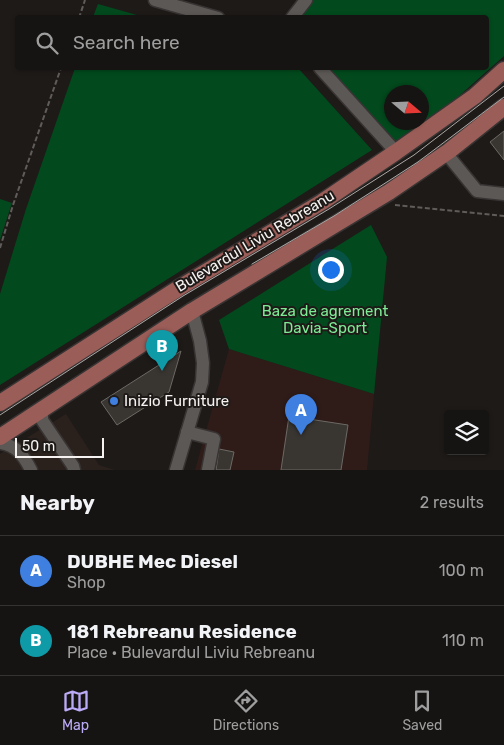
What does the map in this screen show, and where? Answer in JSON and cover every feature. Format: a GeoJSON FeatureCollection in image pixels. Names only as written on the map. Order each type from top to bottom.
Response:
{"type":"FeatureCollection","features":[{"type":"Feature","properties":{"kind":"main road","name":"Bulevardul Liviu Rebreanu"},"geometry":{"type":"LineString","coordinates":[[0,403],[178,288],[322,202],[475,96],[504,70]]}},
{"type":"Feature","properties":{"kind":"main road","name":"Bulevardul Liviu Rebreanu"},"geometry":{"type":"LineString","coordinates":[[0,437],[192,311],[372,202],[446,153],[504,107]]}},
{"type":"Feature","properties":{"kind":"street"},"geometry":{"type":"LineString","coordinates":[[156,0],[208,15]]}},
{"type":"Feature","properties":{"kind":"street"},"geometry":{"type":"LineString","coordinates":[[294,15],[306,0]]}},
{"type":"Feature","properties":{"kind":"street"},"geometry":{"type":"LineString","coordinates":[[322,70],[396,152]]}},
{"type":"Feature","properties":{"kind":"street"},"geometry":{"type":"LineString","coordinates":[[446,153],[477,191],[504,194]]}},
{"type":"Feature","properties":{"kind":"street"},"geometry":{"type":"LineString","coordinates":[[176,470],[202,382],[203,363],[200,340],[192,311]]}},
{"type":"Feature","properties":{"kind":"street"},"geometry":{"type":"LineString","coordinates":[[42,410],[42,420],[74,470]]}},
{"type":"Feature","properties":{"kind":"street"},"geometry":{"type":"LineString","coordinates":[[187,432],[214,439],[208,470]]}},
{"type":"Feature","properties":{"kind":"street"},"geometry":{"type":"LineString","coordinates":[[0,443],[16,448],[31,470]]}},
{"type":"Feature","properties":{"kind":"path"},"geometry":{"type":"LineString","coordinates":[[80,15],[85,0]]}},
{"type":"Feature","properties":{"kind":"path"},"geometry":{"type":"LineString","coordinates":[[0,248],[60,70]]}},
{"type":"Feature","properties":{"kind":"path"},"geometry":{"type":"LineString","coordinates":[[395,204],[504,216]]}},
{"type":"Feature","properties":{"kind":"shaded area"},"geometry":{"type":"Polygon","coordinates":[[[229,349],[374,394],[367,470],[195,470],[229,349]]]}},
{"type":"Feature","properties":{"kind":"shaded area"},"geometry":{"type":"Polygon","coordinates":[[[66,414],[99,465],[115,470],[0,470],[0,454],[66,414]]]}},
{"type":"Feature","properties":{"kind":"green space"},"geometry":{"type":"Polygon","coordinates":[[[306,0],[504,0],[504,56],[489,69],[489,15],[294,15],[306,0]]]}},
{"type":"Feature","properties":{"kind":"green space"},"geometry":{"type":"Polygon","coordinates":[[[98,4],[137,15],[94,15],[98,4]]]}},
{"type":"Feature","properties":{"kind":"green space"},"geometry":{"type":"Polygon","coordinates":[[[74,70],[300,70],[372,150],[0,385],[0,294],[26,209],[74,70]]]}},
{"type":"Feature","properties":{"kind":"green space"},"geometry":{"type":"Polygon","coordinates":[[[314,70],[488,70],[429,123],[429,85],[384,85],[384,130],[421,130],[396,152],[314,70]]]}},
{"type":"Feature","properties":{"kind":"green space"},"geometry":{"type":"Polygon","coordinates":[[[0,199],[12,203],[0,240],[0,199]]]}},
{"type":"Feature","properties":{"kind":"green space","name":"Baza de agrement Davia-Sport"},"geometry":{"type":"Polygon","coordinates":[[[371,225],[387,257],[374,394],[229,349],[219,320],[371,225]]]}},
{"type":"Feature","properties":{"kind":"building"},"geometry":{"type":"Polygon","coordinates":[[[504,131],[504,160],[490,142],[504,131]]]}},
{"type":"Feature","properties":{"kind":"building"},"geometry":{"type":"Polygon","coordinates":[[[181,351],[169,392],[117,425],[101,402],[181,351]]]}},
{"type":"Feature","properties":{"kind":"building"},"geometry":{"type":"Polygon","coordinates":[[[289,416],[348,425],[341,470],[281,470],[289,416]]]}},
{"type":"Feature","properties":{"kind":"building"},"geometry":{"type":"Polygon","coordinates":[[[219,449],[234,452],[230,470],[216,470],[219,449]]]}},
{"type":"Feature","properties":{"kind":"tram line"},"geometry":{"type":"LineString","coordinates":[[0,415],[183,296],[329,209],[414,155],[504,86]]}},
{"type":"Feature","properties":{"kind":"tram line"},"geometry":{"type":"LineString","coordinates":[[252,264],[334,216],[418,162],[504,97]]}},
{"type":"Feature","properties":{"kind":"place","name":"181 Rebreanu Residence"},"geometry":{"type":"Point","coordinates":[162,371]}},
{"type":"Feature","properties":{"kind":"place","name":"Inizio Furniture"},"geometry":{"type":"Point","coordinates":[114,401]}},
{"type":"Feature","properties":{"kind":"place","name":"DUBHE Mec Diesel"},"geometry":{"type":"Point","coordinates":[301,435]}}]}
